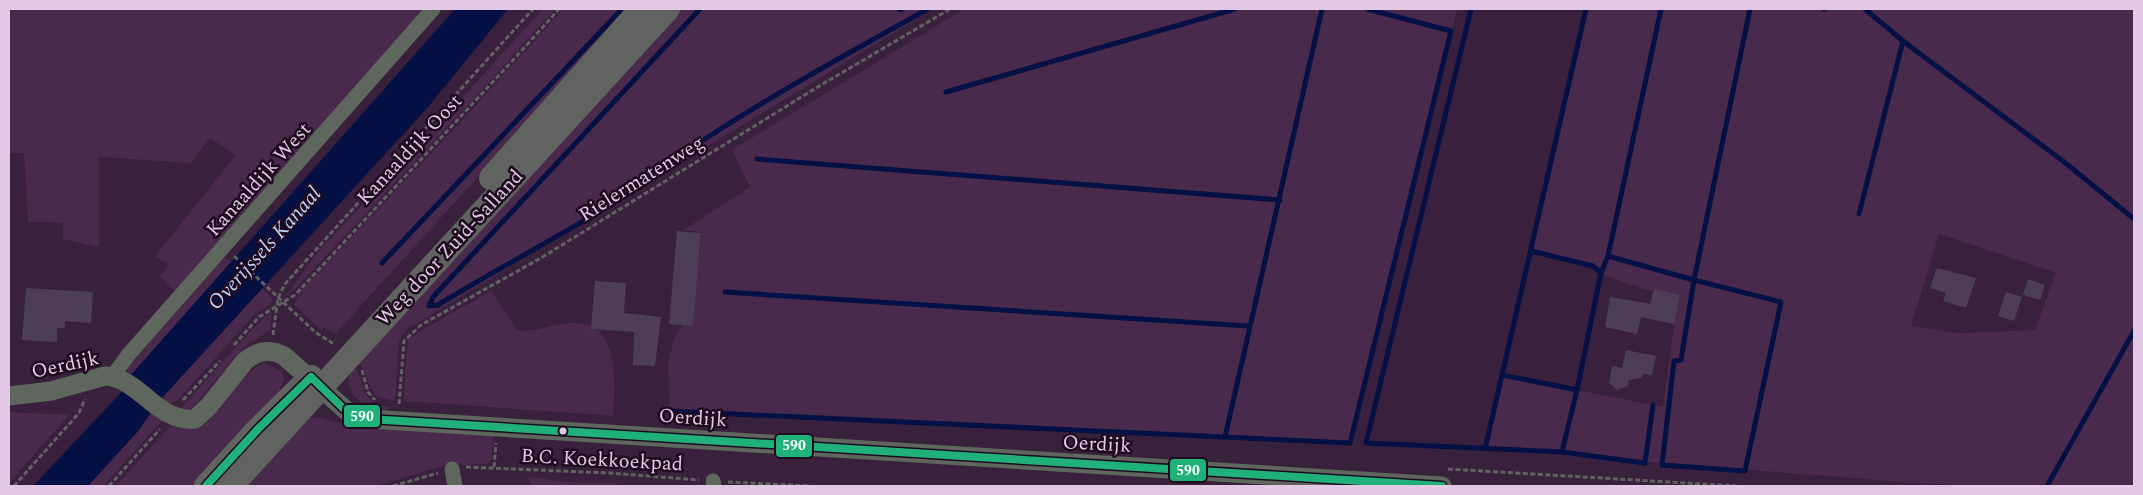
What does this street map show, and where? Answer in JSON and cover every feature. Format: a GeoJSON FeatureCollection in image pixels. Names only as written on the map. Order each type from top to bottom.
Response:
{"type":"FeatureCollection","features":[{"type":"Feature","properties":{"kind":"main road","name":"Weg door Zuid-Salland"},"geometry":{"type":"LineString","coordinates":[[231,486],[316,382],[640,9]]}},
{"type":"Feature","properties":{"kind":"main road","name":"Weg door Zuid-Salland"},"geometry":{"type":"LineString","coordinates":[[206,486],[258,429],[316,382],[668,9]]}},
{"type":"Feature","properties":{"kind":"street","name":"Kanaaldijk West"},"geometry":{"type":"LineString","coordinates":[[120,380],[129,354],[433,9]]}},
{"type":"Feature","properties":{"kind":"street","name":"Oerdijk"},"geometry":{"type":"LineString","coordinates":[[272,351],[284,356],[316,382],[348,412],[359,418],[1442,486]]}},
{"type":"Feature","properties":{"kind":"street"},"geometry":{"type":"LineString","coordinates":[[164,411],[187,420],[200,416],[245,360],[252,354],[272,351]]}},
{"type":"Feature","properties":{"kind":"street","name":"Oerdijk"},"geometry":{"type":"LineString","coordinates":[[9,396],[32,395],[93,380],[120,380],[164,411]]}},
{"type":"Feature","properties":{"kind":"street"},"geometry":{"type":"LineString","coordinates":[[452,469],[455,486]]}},
{"type":"Feature","properties":{"kind":"path","name":"Kanaaldijk Oost"},"geometry":{"type":"LineString","coordinates":[[272,351],[278,298],[285,284],[533,9]]}},
{"type":"Feature","properties":{"kind":"path","name":"Kanaaldijk Oost"},"geometry":{"type":"LineString","coordinates":[[228,352],[259,316],[295,295],[515,58],[558,9]]}},
{"type":"Feature","properties":{"kind":"path","name":"Rielermatenweg"},"geometry":{"type":"LineString","coordinates":[[399,404],[404,341],[421,325],[540,258],[816,88],[950,9]]}},
{"type":"Feature","properties":{"kind":"path"},"geometry":{"type":"LineString","coordinates":[[234,256],[282,302]]}},
{"type":"Feature","properties":{"kind":"path"},"geometry":{"type":"LineString","coordinates":[[109,486],[164,411],[221,359]]}},
{"type":"Feature","properties":{"kind":"path"},"geometry":{"type":"LineString","coordinates":[[14,486],[79,414],[93,380]]}},
{"type":"Feature","properties":{"kind":"path","name":"B.C. Koekkoekpad"},"geometry":{"type":"LineString","coordinates":[[392,486],[452,469],[481,467],[713,484],[812,486]]}},
{"type":"Feature","properties":{"kind":"path"},"geometry":{"type":"LineString","coordinates":[[1721,486],[1737,486]]}},
{"type":"Feature","properties":{"kind":"shaded area"},"geometry":{"type":"Polygon","coordinates":[[[9,9],[423,9],[176,292],[160,276],[169,266],[155,256],[236,155],[210,138],[191,163],[99,157],[99,247],[63,239],[63,223],[28,222],[24,153],[9,153],[9,9]]]}},
{"type":"Feature","properties":{"kind":"shaded area"},"geometry":{"type":"Polygon","coordinates":[[[543,9],[555,9],[476,97],[294,290],[288,295],[284,294],[289,292],[319,250],[412,153],[543,9]]]}},
{"type":"Feature","properties":{"kind":"shaded area"},"geometry":{"type":"Polygon","coordinates":[[[563,9],[631,9],[337,332],[338,334],[324,328],[321,330],[294,305],[299,293],[466,116],[563,9]]]}},
{"type":"Feature","properties":{"kind":"shaded area"},"geometry":{"type":"Polygon","coordinates":[[[681,9],[933,9],[406,330],[399,341],[395,401],[377,397],[356,358],[681,9]]]}},
{"type":"Feature","properties":{"kind":"shaded area"},"geometry":{"type":"Polygon","coordinates":[[[964,9],[1457,9],[1350,443],[670,411],[668,364],[674,338],[694,307],[702,232],[683,230],[750,187],[732,150],[964,9]]]}},
{"type":"Feature","properties":{"kind":"shaded area"},"geometry":{"type":"Polygon","coordinates":[[[1586,9],[2134,9],[2134,486],[1982,486],[1915,483],[1485,449],[1502,375],[1663,407],[1678,296],[1640,288],[1606,276],[1593,266],[1531,251],[1586,9]],[[1939,234],[1911,326],[1959,333],[2035,330],[2056,273],[1939,234]]]}},
{"type":"Feature","properties":{"kind":"shaded area"},"geometry":{"type":"Polygon","coordinates":[[[223,258],[232,261],[129,377],[127,368],[223,258]]]}},
{"type":"Feature","properties":{"kind":"shaded area"},"geometry":{"type":"Polygon","coordinates":[[[262,288],[272,299],[271,303],[254,315],[179,399],[167,405],[156,398],[162,397],[262,288]]]}},
{"type":"Feature","properties":{"kind":"shaded area"},"geometry":{"type":"Polygon","coordinates":[[[491,291],[517,330],[524,331],[570,323],[587,324],[599,331],[607,342],[614,371],[613,416],[405,401],[405,370],[408,340],[491,291]]]}},
{"type":"Feature","properties":{"kind":"shaded area"},"geometry":{"type":"Polygon","coordinates":[[[272,313],[270,330],[244,348],[191,409],[187,411],[180,409],[243,339],[265,317],[272,313]]]}},
{"type":"Feature","properties":{"kind":"shaded area"},"geometry":{"type":"Polygon","coordinates":[[[264,363],[282,371],[284,380],[278,395],[198,486],[116,486],[172,424],[176,424],[176,427],[192,426],[205,421],[224,403],[241,380],[264,363]]]}},
{"type":"Feature","properties":{"kind":"shaded area"},"geometry":{"type":"Polygon","coordinates":[[[353,365],[369,398],[381,405],[391,407],[385,412],[368,407],[355,397],[349,382],[349,374],[353,365]]]}},
{"type":"Feature","properties":{"kind":"shaded area"},"geometry":{"type":"Polygon","coordinates":[[[149,408],[164,419],[103,486],[88,486],[139,430],[150,414],[152,416],[149,408]]]}},
{"type":"Feature","properties":{"kind":"shaded area"},"geometry":{"type":"Polygon","coordinates":[[[9,412],[69,415],[9,483],[9,412]]]}},
{"type":"Feature","properties":{"kind":"shaded area"},"geometry":{"type":"Polygon","coordinates":[[[311,417],[351,426],[493,434],[492,459],[487,464],[443,466],[376,486],[240,486],[302,421],[311,417]]]}},
{"type":"Feature","properties":{"kind":"shaded area"},"geometry":{"type":"Polygon","coordinates":[[[528,477],[579,483],[617,483],[618,486],[531,486],[528,477]]]}},
{"type":"Feature","properties":{"kind":"water","name":"Overijssels Kanaal"},"geometry":{"type":"Polygon","coordinates":[[[455,9],[508,9],[429,106],[162,398],[154,397],[148,406],[150,414],[139,430],[88,486],[33,486],[133,380],[131,375],[455,9]]]}},
{"type":"Feature","properties":{"kind":"building"},"geometry":{"type":"Polygon","coordinates":[[[677,231],[701,233],[693,326],[669,324],[677,231]]]}},
{"type":"Feature","properties":{"kind":"building"},"geometry":{"type":"Polygon","coordinates":[[[1937,268],[1976,278],[1966,308],[1943,301],[1946,293],[1930,288],[1937,268]]]}},
{"type":"Feature","properties":{"kind":"building"},"geometry":{"type":"Polygon","coordinates":[[[2028,279],[2045,285],[2040,300],[2023,295],[2028,279]]]}},
{"type":"Feature","properties":{"kind":"building"},"geometry":{"type":"Polygon","coordinates":[[[595,281],[626,283],[624,313],[661,317],[655,366],[633,365],[634,332],[591,329],[595,281]]]}},
{"type":"Feature","properties":{"kind":"building"},"geometry":{"type":"Polygon","coordinates":[[[26,288],[93,292],[91,323],[65,321],[65,328],[57,328],[57,342],[22,340],[26,288]]]}},
{"type":"Feature","properties":{"kind":"building"},"geometry":{"type":"Polygon","coordinates":[[[1654,289],[1680,295],[1674,324],[1641,317],[1637,334],[1605,327],[1610,297],[1650,304],[1654,289]]]}},
{"type":"Feature","properties":{"kind":"building"},"geometry":{"type":"Polygon","coordinates":[[[2006,292],[2022,297],[2014,321],[1998,316],[2006,292]]]}},
{"type":"Feature","properties":{"kind":"building"},"geometry":{"type":"Polygon","coordinates":[[[1626,350],[1656,356],[1652,375],[1644,374],[1641,378],[1629,380],[1628,386],[1617,390],[1609,383],[1612,366],[1622,368],[1626,350]]]}},
{"type":"Feature","properties":{"kind":"waterway"},"geometry":{"type":"LineString","coordinates":[[382,263],[622,9]]}},
{"type":"Feature","properties":{"kind":"waterway"},"geometry":{"type":"LineString","coordinates":[[700,9],[433,297],[429,306],[438,305],[607,207],[698,144],[762,103],[928,9]]}},
{"type":"Feature","properties":{"kind":"waterway"},"geometry":{"type":"LineString","coordinates":[[946,92],[1235,9]]}},
{"type":"Feature","properties":{"kind":"waterway"},"geometry":{"type":"LineString","coordinates":[[1225,437],[1322,9]]}},
{"type":"Feature","properties":{"kind":"waterway"},"geometry":{"type":"LineString","coordinates":[[670,411],[1350,443],[1451,31],[1367,9]]}},
{"type":"Feature","properties":{"kind":"waterway"},"geometry":{"type":"LineString","coordinates":[[1471,9],[1366,443],[1562,452],[1645,463],[1653,405]]}},
{"type":"Feature","properties":{"kind":"waterway"},"geometry":{"type":"LineString","coordinates":[[1485,449],[1586,9]]}},
{"type":"Feature","properties":{"kind":"waterway"},"geometry":{"type":"LineString","coordinates":[[1601,273],[1608,256],[1661,9]]}},
{"type":"Feature","properties":{"kind":"waterway"},"geometry":{"type":"LineString","coordinates":[[1608,256],[1694,280],[1750,9]]}},
{"type":"Feature","properties":{"kind":"waterway"},"geometry":{"type":"LineString","coordinates":[[1865,9],[1903,41]]}},
{"type":"Feature","properties":{"kind":"waterway"},"geometry":{"type":"LineString","coordinates":[[1859,214],[1903,41],[2063,161],[2134,219]]}},
{"type":"Feature","properties":{"kind":"waterway"},"geometry":{"type":"LineString","coordinates":[[757,159],[1280,200]]}},
{"type":"Feature","properties":{"kind":"waterway"},"geometry":{"type":"LineString","coordinates":[[1531,251],[1593,266],[1601,273],[1577,390]]}},
{"type":"Feature","properties":{"kind":"waterway"},"geometry":{"type":"LineString","coordinates":[[1694,280],[1781,302],[1745,471],[1662,465],[1674,361],[1681,360],[1694,280]]}},
{"type":"Feature","properties":{"kind":"waterway"},"geometry":{"type":"LineString","coordinates":[[725,292],[1248,326]]}},
{"type":"Feature","properties":{"kind":"waterway"},"geometry":{"type":"LineString","coordinates":[[2047,486],[2134,331]]}},
{"type":"Feature","properties":{"kind":"waterway"},"geometry":{"type":"LineString","coordinates":[[1502,375],[1577,390],[1562,452]]}},
{"type":"Feature","properties":{"kind":"transit line","name":"590"},"geometry":{"type":"LineString","coordinates":[[206,486],[258,429],[311,377],[344,409],[369,419],[1442,486]]}}]}
